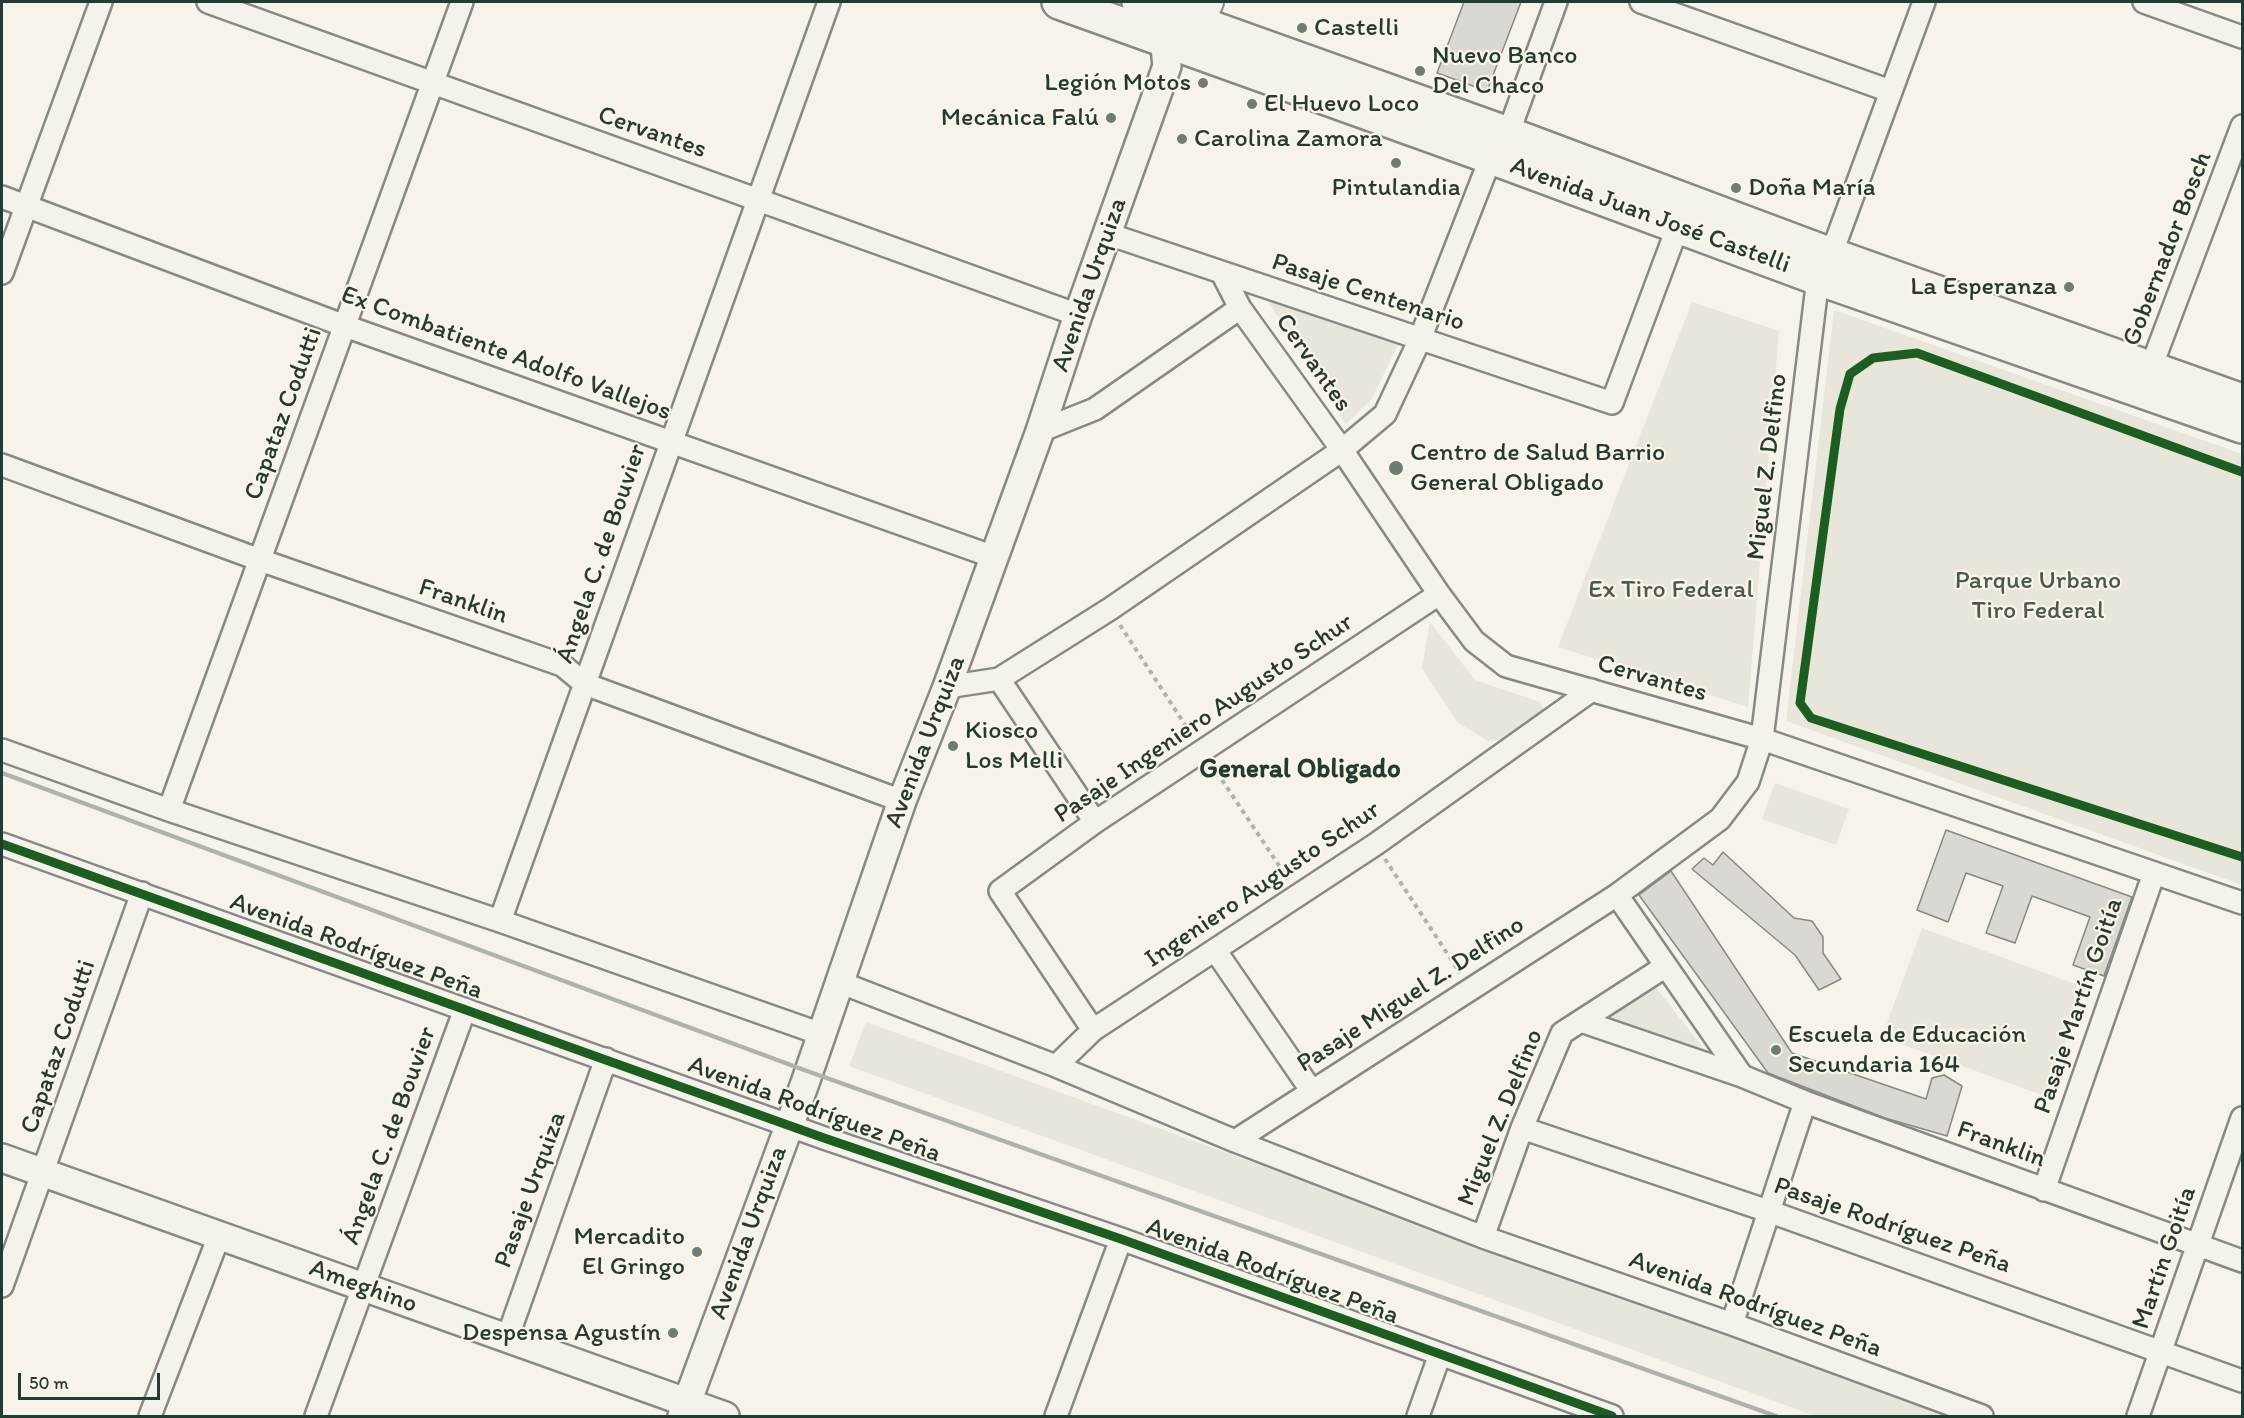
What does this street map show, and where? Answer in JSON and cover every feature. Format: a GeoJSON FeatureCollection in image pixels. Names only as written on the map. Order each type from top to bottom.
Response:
{"type":"FeatureCollection","features":[{"type":"Feature","properties":{"kind":"main road","name":"Avenida Juan José Castelli"},"geometry":{"type":"LineString","coordinates":[[1059,2],[1183,28],[1824,267],[2147,379],[2242,401]]}},
{"type":"Feature","properties":{"kind":"main road","name":"Avenida Juan José Castelli"},"geometry":{"type":"LineString","coordinates":[[1139,2],[1183,28]]}},
{"type":"Feature","properties":{"kind":"main road","name":"Avenida Juan José Castelli"},"geometry":{"type":"LineString","coordinates":[[1500,146],[1678,226],[1824,267]]}},
{"type":"Feature","properties":{"kind":"main road","name":"Avenida Juan José Castelli"},"geometry":{"type":"LineString","coordinates":[[2147,379],[2242,426]]}},
{"type":"Feature","properties":{"kind":"street"},"geometry":{"type":"LineString","coordinates":[[2,273],[101,2]]}},
{"type":"Feature","properties":{"kind":"street","name":"Cervantes"},"geometry":{"type":"LineString","coordinates":[[208,2],[1078,315]]}},
{"type":"Feature","properties":{"kind":"street","name":"Capataz Codutti"},"geometry":{"type":"LineString","coordinates":[[169,810],[462,2]]}},
{"type":"Feature","properties":{"kind":"street","name":"Ángela C. de Bouvier"},"geometry":{"type":"LineString","coordinates":[[500,921],[829,2]]}},
{"type":"Feature","properties":{"kind":"street"},"geometry":{"type":"LineString","coordinates":[[947,687],[999,679],[1110,609],[1342,450],[1385,414],[1420,339],[1500,146],[1556,2]]}},
{"type":"Feature","properties":{"kind":"street"},"geometry":{"type":"LineString","coordinates":[[1641,2],[1890,91]]}},
{"type":"Feature","properties":{"kind":"street","name":"Miguel Z. Delfino"},"geometry":{"type":"LineString","coordinates":[[1617,895],[1720,819],[1748,782],[1762,739],[1824,267],[1924,2]]}},
{"type":"Feature","properties":{"kind":"street"},"geometry":{"type":"LineString","coordinates":[[2144,2],[2242,37]]}},
{"type":"Feature","properties":{"kind":"street","name":"Avenida Urquiza"},"geometry":{"type":"LineString","coordinates":[[684,1409],[788,1125],[806,1083],[902,801],[947,687],[1040,431],[1078,315],[1183,28]]}},
{"type":"Feature","properties":{"kind":"street","name":"Gobernador Bosch"},"geometry":{"type":"LineString","coordinates":[[2147,379],[2242,126]]}},
{"type":"Feature","properties":{"kind":"street","name":"Ex Combatiente Adolfo Vallejos"},"geometry":{"type":"LineString","coordinates":[[2,197],[345,326],[994,557]]}},
{"type":"Feature","properties":{"kind":"street","name":"Pasaje Centenario"},"geometry":{"type":"LineString","coordinates":[[1108,234],[1612,403],[1678,226]]}},
{"type":"Feature","properties":{"kind":"street","name":"Cervantes"},"geometry":{"type":"LineString","coordinates":[[1222,273],[1240,308],[1342,450],[1439,594],[1474,641],[1506,666],[1762,739],[2242,903]]}},
{"type":"Feature","properties":{"kind":"street"},"geometry":{"type":"LineString","coordinates":[[1040,431],[1095,409],[1240,308]]}},
{"type":"Feature","properties":{"kind":"street","name":"Franklin"},"geometry":{"type":"LineString","coordinates":[[2,465],[260,560],[562,665],[585,684],[902,801]]}},
{"type":"Feature","properties":{"kind":"street","name":"Pasaje Ingeniero Augusto Schur"},"geometry":{"type":"LineString","coordinates":[[1093,1030],[1000,891],[1095,822],[1439,594]]}},
{"type":"Feature","properties":{"kind":"street"},"geometry":{"type":"LineString","coordinates":[[999,679],[1095,822]]}},
{"type":"Feature","properties":{"kind":"street","name":"Ingeniero Augusto Schur"},"geometry":{"type":"LineString","coordinates":[[1056,1066],[1093,1030],[1376,844],[1592,690]]}},
{"type":"Feature","properties":{"kind":"street"},"geometry":{"type":"LineString","coordinates":[[2,750],[169,810],[500,921],[821,1034]]}},
{"type":"Feature","properties":{"kind":"street","name":"Avenida Rodríguez Peña"},"geometry":{"type":"LineString","coordinates":[[2,844],[142,892],[788,1125],[1121,1239],[1612,1416]]}},
{"type":"Feature","properties":{"kind":"street","name":"Pasaje Martín Goitía"},"geometry":{"type":"LineString","coordinates":[[2044,1190],[2154,873]]}},
{"type":"Feature","properties":{"kind":"street","name":"Capataz Codutti"},"geometry":{"type":"LineString","coordinates":[[2,1286],[142,892]]}},
{"type":"Feature","properties":{"kind":"street"},"geometry":{"type":"LineString","coordinates":[[1617,895],[1742,1077]]}},
{"type":"Feature","properties":{"kind":"street","name":"Pasaje Miguel Z. Delfino"},"geometry":{"type":"LineString","coordinates":[[1234,1142],[1311,1090],[1617,895]]}},
{"type":"Feature","properties":{"kind":"street"},"geometry":{"type":"LineString","coordinates":[[1215,950],[1311,1090]]}},
{"type":"Feature","properties":{"kind":"street","name":"Miguel Z. Delfino"},"geometry":{"type":"LineString","coordinates":[[1483,1237],[1522,1128],[1562,1033],[1666,966]]}},
{"type":"Feature","properties":{"kind":"street","name":"Avenida Rodríguez Peña"},"geometry":{"type":"LineString","coordinates":[[839,982],[1056,1066],[1234,1142],[1483,1237],[1732,1324],[1982,1416]]}},
{"type":"Feature","properties":{"kind":"street","name":"Ángela C. de Bouvier"},"geometry":{"type":"LineString","coordinates":[[316,1416],[465,1009]]}},
{"type":"Feature","properties":{"kind":"street","name":"Franklin"},"geometry":{"type":"LineString","coordinates":[[1581,1021],[1742,1077],[2242,1261]]}},
{"type":"Feature","properties":{"kind":"street","name":"Pasaje Urquiza"},"geometry":{"type":"LineString","coordinates":[[507,1339],[606,1059]]}},
{"type":"Feature","properties":{"kind":"street"},"geometry":{"type":"LineString","coordinates":[[1732,1324],[1805,1102]]}},
{"type":"Feature","properties":{"kind":"street","name":"Martín Goitía"},"geometry":{"type":"LineString","coordinates":[[2138,1416],[2242,1118]]}},
{"type":"Feature","properties":{"kind":"street","name":"Pasaje Rodríguez Peña"},"geometry":{"type":"LineString","coordinates":[[1522,1128],[1768,1211],[2161,1350],[2242,1381]]}},
{"type":"Feature","properties":{"kind":"street","name":"Ameghino"},"geometry":{"type":"LineString","coordinates":[[2,1158],[507,1339],[684,1409],[725,1416]]}},
{"type":"Feature","properties":{"kind":"street"},"geometry":{"type":"LineString","coordinates":[[150,1416],[219,1236]]}},
{"type":"Feature","properties":{"kind":"street"},"geometry":{"type":"LineString","coordinates":[[1056,1416],[1121,1239]]}},
{"type":"Feature","properties":{"kind":"street"},"geometry":{"type":"LineString","coordinates":[[1418,1416],[1440,1354]]}},
{"type":"Feature","properties":{"kind":"path"},"geometry":{"type":"LineString","coordinates":[[2242,471],[1917,353],[1873,358],[1850,374],[1840,408],[1800,703],[1811,718],[2242,857]]}},
{"type":"Feature","properties":{"kind":"path"},"geometry":{"type":"LineString","coordinates":[[1376,844],[1470,989]]}},
{"type":"Feature","properties":{"kind":"green space"},"geometry":{"type":"Polygon","coordinates":[[[1265,297],[1398,345],[1371,400],[1346,424],[1265,297]]]}},
{"type":"Feature","properties":{"kind":"green space","name":"Ex Tiro Federal"},"geometry":{"type":"Polygon","coordinates":[[[1692,302],[1779,331],[1748,707],[1558,647],[1692,302]]]}},
{"type":"Feature","properties":{"kind":"green space","name":"Parque Urbano Tiro Federal"},"geometry":{"type":"Polygon","coordinates":[[[1834,310],[2242,454],[2242,885],[1786,721],[1834,310]]]}},
{"type":"Feature","properties":{"kind":"green space"},"geometry":{"type":"Polygon","coordinates":[[[1430,622],[1475,680],[1540,702],[1544,712],[1509,739],[1488,741],[1457,722],[1422,668],[1430,622]]]}},
{"type":"Feature","properties":{"kind":"green space"},"geometry":{"type":"Polygon","coordinates":[[[1775,783],[1849,809],[1836,845],[1762,819],[1775,783]]]}},
{"type":"Feature","properties":{"kind":"green space"},"geometry":{"type":"Polygon","coordinates":[[[1922,928],[2086,988],[2045,1096],[1882,1037],[1922,928]]]}},
{"type":"Feature","properties":{"kind":"green space"},"geometry":{"type":"Polygon","coordinates":[[[1655,986],[1710,1057],[1601,1020],[1655,986]]]}},
{"type":"Feature","properties":{"kind":"green space"},"geometry":{"type":"Polygon","coordinates":[[[866,1022],[1952,1416],[1815,1416],[849,1066],[866,1022]]]}},
{"type":"Feature","properties":{"kind":"building"},"geometry":{"type":"Polygon","coordinates":[[[1464,2],[1521,2],[1487,91],[1437,73],[1464,2]]]}},
{"type":"Feature","properties":{"kind":"building"},"geometry":{"type":"Polygon","coordinates":[[[1946,830],[2132,897],[2104,976],[2073,965],[2090,917],[2032,896],[2015,943],[1986,933],[2003,886],[1966,873],[1948,922],[1917,910],[1946,830]]]}},
{"type":"Feature","properties":{"kind":"building"},"geometry":{"type":"Polygon","coordinates":[[[1723,852],[1794,918],[1812,921],[1823,937],[1823,953],[1841,979],[1819,990],[1795,955],[1692,869],[1704,858],[1713,865],[1723,852]]]}},
{"type":"Feature","properties":{"kind":"building"},"geometry":{"type":"Polygon","coordinates":[[[1671,871],[1792,1053],[1926,1099],[1932,1078],[1944,1075],[1962,1086],[1947,1136],[1885,1118],[1768,1073],[1639,895],[1671,871]]]}},
{"type":"Feature","properties":{"kind":"railway"},"geometry":{"type":"LineString","coordinates":[[2,773],[807,1071],[1776,1416]]}},
{"type":"Feature","properties":{"kind":"cycle path"},"geometry":{"type":"LineString","coordinates":[[2242,472],[1917,353],[1873,358],[1850,374],[1840,409],[1800,703],[1811,718],[2242,857]]}},
{"type":"Feature","properties":{"kind":"cycle path"},"geometry":{"type":"LineString","coordinates":[[2,844],[824,1138],[1121,1239],[1612,1416]]}},
{"type":"Feature","properties":{"kind":"place","name":"Castelli"},"geometry":{"type":"Point","coordinates":[1302,28]}},
{"type":"Feature","properties":{"kind":"place","name":"Nuevo Banco Del Chaco"},"geometry":{"type":"Point","coordinates":[1420,71]}},
{"type":"Feature","properties":{"kind":"place","name":"Legión Motos"},"geometry":{"type":"Point","coordinates":[1203,83]}},
{"type":"Feature","properties":{"kind":"place","name":"El Huevo Loco"},"geometry":{"type":"Point","coordinates":[1252,104]}},
{"type":"Feature","properties":{"kind":"place","name":"Mecánica Falú"},"geometry":{"type":"Point","coordinates":[1111,118]}},
{"type":"Feature","properties":{"kind":"place","name":"Carolina Zamora"},"geometry":{"type":"Point","coordinates":[1182,139]}},
{"type":"Feature","properties":{"kind":"place","name":"Pintulandia"},"geometry":{"type":"Point","coordinates":[1396,163]}},
{"type":"Feature","properties":{"kind":"place","name":"Doña María"},"geometry":{"type":"Point","coordinates":[1736,188]}},
{"type":"Feature","properties":{"kind":"place","name":"La Esperanza"},"geometry":{"type":"Point","coordinates":[2069,287]}},
{"type":"Feature","properties":{"kind":"place","name":"Centro de Salud Barrio General Obligado"},"geometry":{"type":"Point","coordinates":[1396,468]}},
{"type":"Feature","properties":{"kind":"place","name":"Kiosco Los Melli"},"geometry":{"type":"Point","coordinates":[953,746]}},
{"type":"Feature","properties":{"kind":"place","name":"Escuela de Educación Secundaria 164"},"geometry":{"type":"Point","coordinates":[1776,1050]}},
{"type":"Feature","properties":{"kind":"place","name":"Mercadito El Gringo"},"geometry":{"type":"Point","coordinates":[697,1252]}},
{"type":"Feature","properties":{"kind":"place","name":"Despensa Agustín"},"geometry":{"type":"Point","coordinates":[673,1333]}},
{"type":"Feature","properties":{"kind":"district","name":"General Obligado"},"geometry":{"type":"Point","coordinates":[1300,770]}}]}
